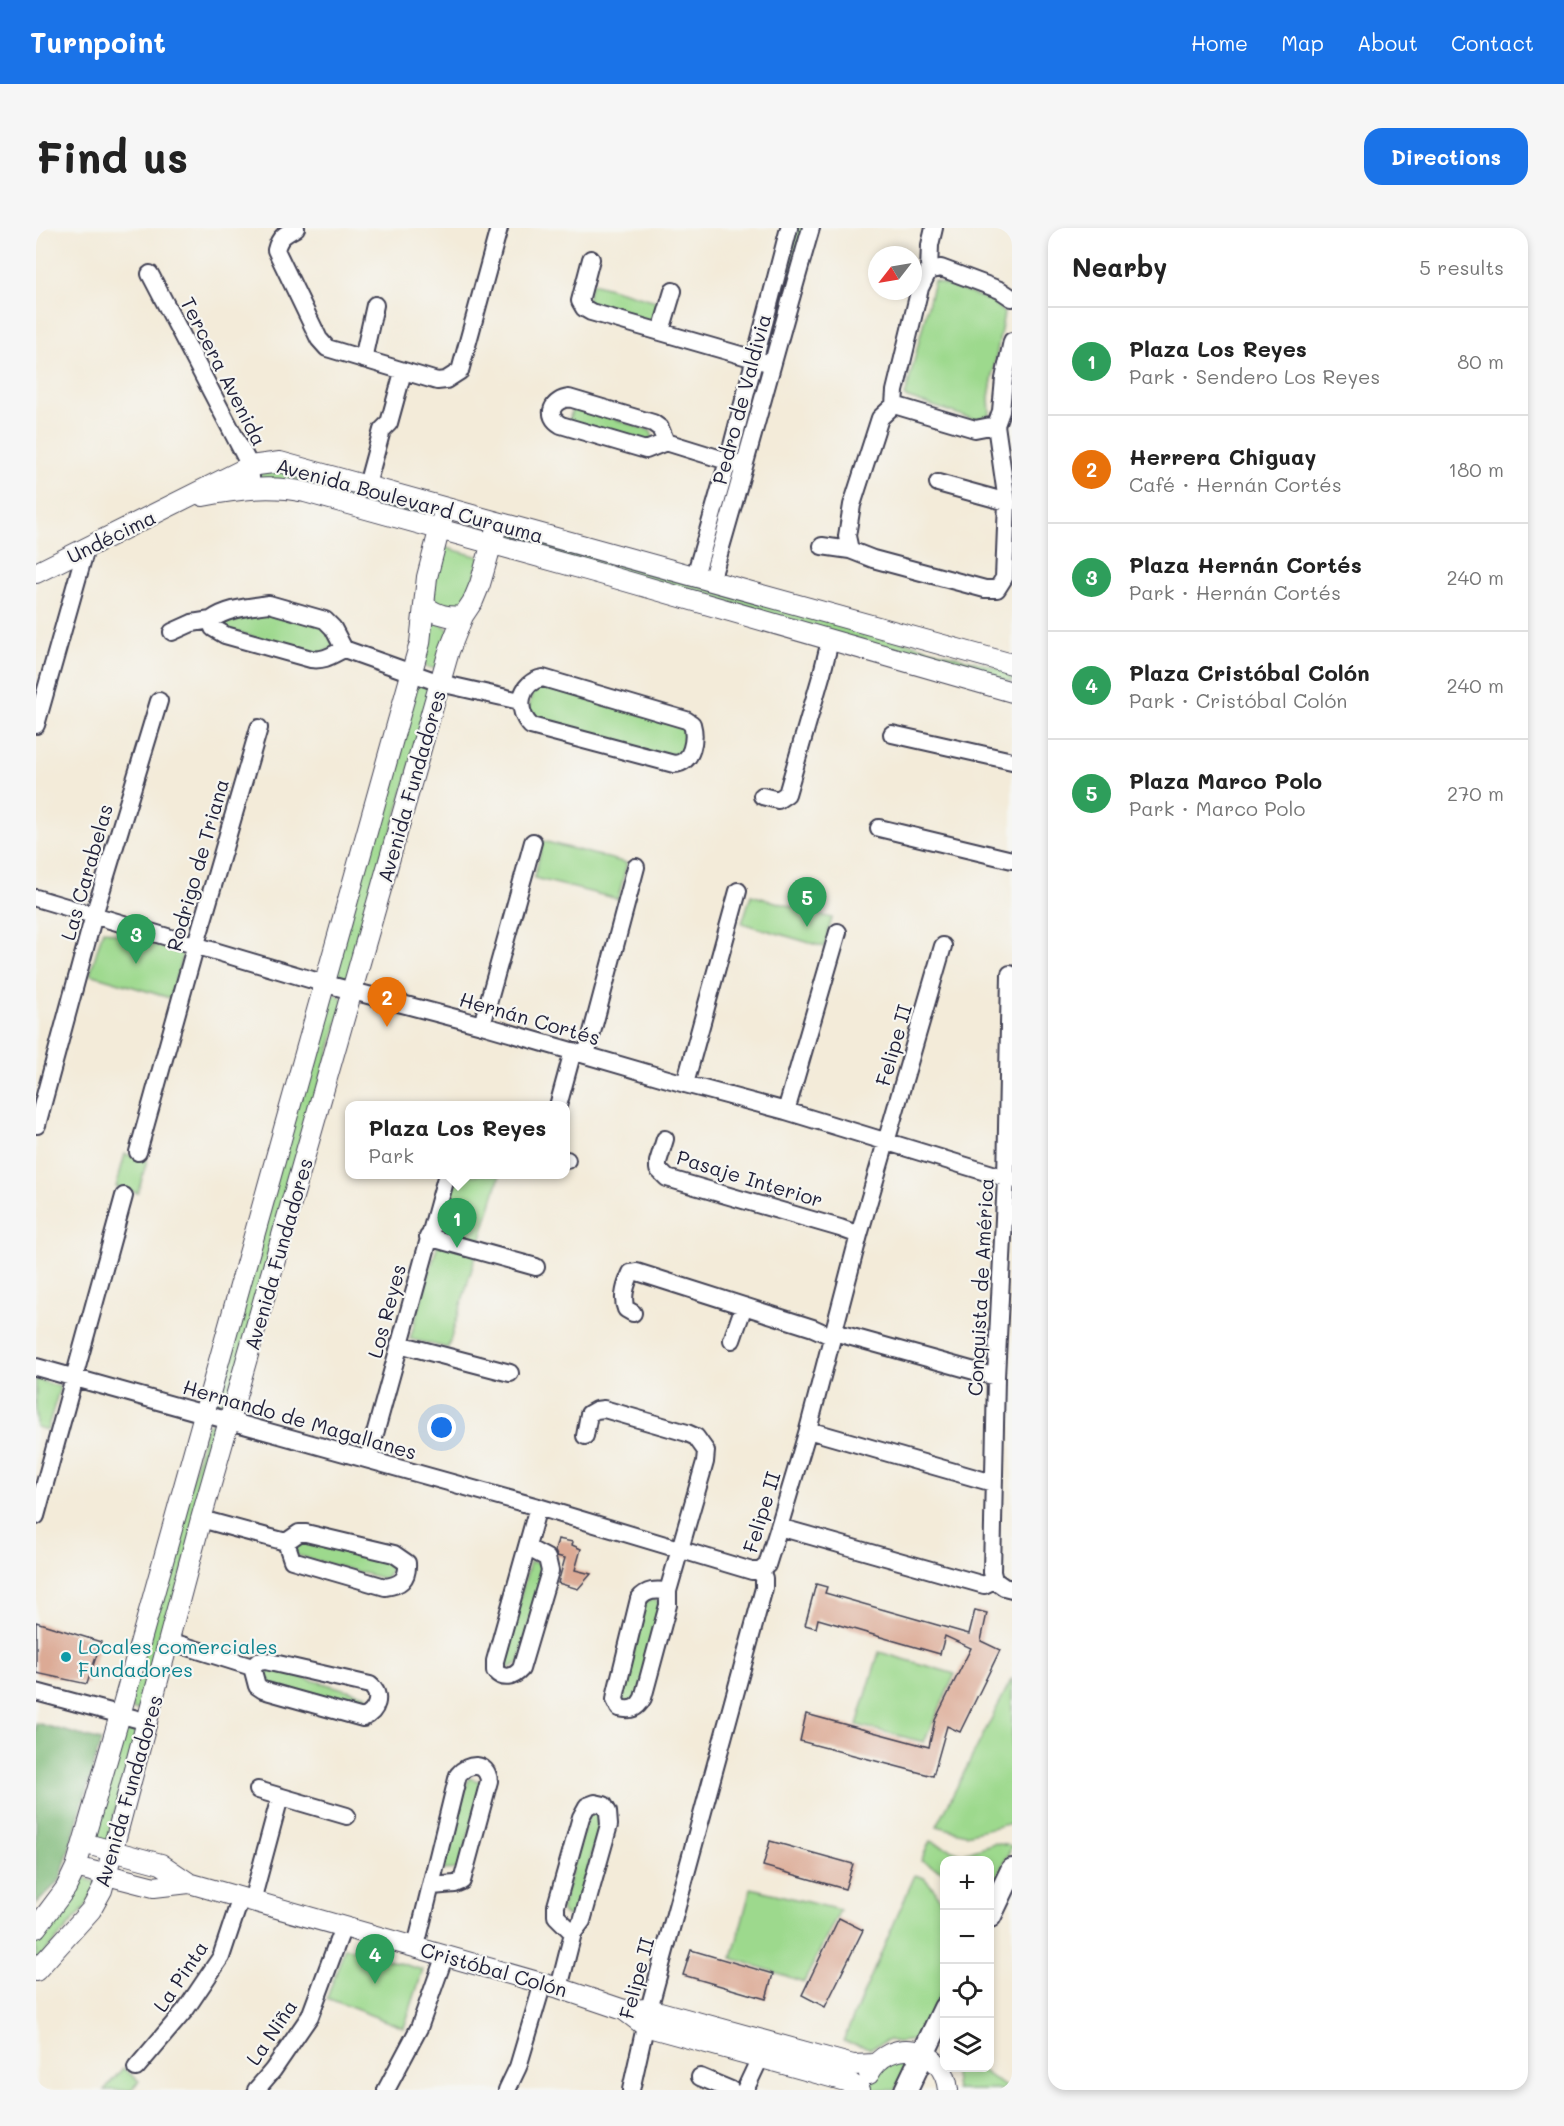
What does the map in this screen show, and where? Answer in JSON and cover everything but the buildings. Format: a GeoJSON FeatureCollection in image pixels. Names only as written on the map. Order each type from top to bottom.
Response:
{"type":"FeatureCollection","features":[{"type":"Feature","properties":{"kind":"main road"},"geometry":{"type":"LineString","coordinates":[[993,1910],[1012,1870]]}},
{"type":"Feature","properties":{"kind":"main road"},"geometry":{"type":"LineString","coordinates":[[906,2090],[940,2018]]}},
{"type":"Feature","properties":{"kind":"street"},"geometry":{"type":"LineString","coordinates":[[296,228],[285,233],[278,240],[276,250],[319,339],[327,348],[437,381],[446,380],[459,371],[499,228]]}},
{"type":"Feature","properties":{"kind":"street","name":"Pedro de Valdivia"},"geometry":{"type":"LineString","coordinates":[[703,578],[728,461],[789,228]]}},
{"type":"Feature","properties":{"kind":"street","name":"Pedro de Valdivia"},"geometry":{"type":"LineString","coordinates":[[703,578],[745,466],[771,364],[811,228]]}},
{"type":"Feature","properties":{"kind":"street"},"geometry":{"type":"LineString","coordinates":[[850,550],[847,536],[852,505],[880,418],[894,405],[895,391],[920,288],[929,270],[930,245],[934,228]]}},
{"type":"Feature","properties":{"kind":"street"},"geometry":{"type":"LineString","coordinates":[[591,259],[580,301],[584,308],[591,312],[771,364]]}},
{"type":"Feature","properties":{"kind":"street"},"geometry":{"type":"LineString","coordinates":[[929,270],[941,268],[1000,290],[1012,298]]}},
{"type":"Feature","properties":{"kind":"street","name":"Tercera Avenida"},"geometry":{"type":"LineString","coordinates":[[150,274],[250,466],[252,489]]}},
{"type":"Feature","properties":{"kind":"street"},"geometry":{"type":"LineString","coordinates":[[661,331],[673,291]]}},
{"type":"Feature","properties":{"kind":"street"},"geometry":{"type":"LineString","coordinates":[[363,359],[375,305]]}},
{"type":"Feature","properties":{"kind":"street"},"geometry":{"type":"LineString","coordinates":[[822,546],[850,550],[873,559],[1005,593],[1007,502],[996,425],[1008,381],[1012,341]]}},
{"type":"Feature","properties":{"kind":"street"},"geometry":{"type":"LineString","coordinates":[[372,487],[391,433],[389,423],[403,372]]}},
{"type":"Feature","properties":{"kind":"street"},"geometry":{"type":"LineString","coordinates":[[666,442],[660,428],[653,423],[569,398],[560,399],[554,405],[552,415],[554,421],[561,425],[646,450],[666,442],[745,466]]}},
{"type":"Feature","properties":{"kind":"street"},"geometry":{"type":"LineString","coordinates":[[894,405],[975,429],[996,425]]}},
{"type":"Feature","properties":{"kind":"street","name":"Avenida Boulevard Curauma"},"geometry":{"type":"LineString","coordinates":[[186,500],[250,466],[280,462],[1012,664]]}},
{"type":"Feature","properties":{"kind":"street"},"geometry":{"type":"LineString","coordinates":[[938,483],[1007,502]]}},
{"type":"Feature","properties":{"kind":"street","name":"Avenida Boulevard Curauma"},"geometry":{"type":"LineString","coordinates":[[186,500],[252,489],[282,488],[305,492],[1012,692]]}},
{"type":"Feature","properties":{"kind":"street","name":"Undécima"},"geometry":{"type":"LineString","coordinates":[[36,573],[186,500]]}},
{"type":"Feature","properties":{"kind":"street","name":"Avenida Fundadores"},"geometry":{"type":"LineString","coordinates":[[36,1928],[66,1888],[76,1867],[120,1715],[420,644],[427,577],[445,508]]}},
{"type":"Feature","properties":{"kind":"street","name":"Avenida Fundadores"},"geometry":{"type":"LineString","coordinates":[[36,1971],[91,1910],[102,1890],[201,1520],[449,651],[463,616],[480,584],[498,522]]}},
{"type":"Feature","properties":{"kind":"street"},"geometry":{"type":"LineString","coordinates":[[36,725],[86,548]]}},
{"type":"Feature","properties":{"kind":"street"},"geometry":{"type":"LineString","coordinates":[[172,632],[192,623],[211,620],[226,611],[269,604],[325,620],[333,628],[344,649],[412,671],[440,683],[520,701]]}},
{"type":"Feature","properties":{"kind":"street"},"geometry":{"type":"LineString","coordinates":[[425,606],[440,615],[463,616]]}},
{"type":"Feature","properties":{"kind":"street"},"geometry":{"type":"LineString","coordinates":[[211,620],[213,628],[218,632],[311,659],[328,658],[344,649]]}},
{"type":"Feature","properties":{"kind":"street"},"geometry":{"type":"LineString","coordinates":[[762,796],[778,800],[786,794],[830,641]]}},
{"type":"Feature","properties":{"kind":"street"},"geometry":{"type":"LineString","coordinates":[[543,678],[552,680],[686,720],[692,724],[694,741],[687,758],[681,764],[674,764],[531,726],[522,713],[520,701],[528,685],[534,680],[543,678]]}},
{"type":"Feature","properties":{"kind":"street","name":"Las Carabelas"},"geometry":{"type":"LineString","coordinates":[[37,1125],[94,915],[159,701]]}},
{"type":"Feature","properties":{"kind":"street","name":"Rodrigo de Triana"},"geometry":{"type":"LineString","coordinates":[[138,1152],[259,728]]}},
{"type":"Feature","properties":{"kind":"street"},"geometry":{"type":"LineString","coordinates":[[892,734],[1012,761]]}},
{"type":"Feature","properties":{"kind":"street"},"geometry":{"type":"LineString","coordinates":[[879,828],[1012,860]]}},
{"type":"Feature","properties":{"kind":"street"},"geometry":{"type":"LineString","coordinates":[[482,1025],[533,842]]}},
{"type":"Feature","properties":{"kind":"street"},"geometry":{"type":"LineString","coordinates":[[560,1101],[579,1053],[636,867]]}},
{"type":"Feature","properties":{"kind":"street"},"geometry":{"type":"LineString","coordinates":[[685,1084],[738,891]]}},
{"type":"Feature","properties":{"kind":"street","name":"Hernán Cortés"},"geometry":{"type":"LineString","coordinates":[[36,898],[326,984],[482,1025],[786,1111],[1009,1180]]}},
{"type":"Feature","properties":{"kind":"street"},"geometry":{"type":"LineString","coordinates":[[786,1111],[838,932]]}},
{"type":"Feature","properties":{"kind":"street","name":"Felipe II"},"geometry":{"type":"LineString","coordinates":[[631,2090],[647,2018],[764,1588],[764,1578],[760,1571],[767,1565],[808,1430],[859,1235],[943,946]]}},
{"type":"Feature","properties":{"kind":"street","name":"Conquista de América"},"geometry":{"type":"LineString","coordinates":[[994,1580],[992,1572],[996,1377],[1009,1180],[1010,974]]}},
{"type":"Feature","properties":{"kind":"street","name":"Pasaje Interior"},"geometry":{"type":"LineString","coordinates":[[665,1139],[658,1169],[667,1178],[859,1235]]}},
{"type":"Feature","properties":{"kind":"street","name":"Los Reyes"},"geometry":{"type":"LineString","coordinates":[[368,1459],[445,1179]]}},
{"type":"Feature","properties":{"kind":"street"},"geometry":{"type":"LineString","coordinates":[[36,1516],[124,1197]]}},
{"type":"Feature","properties":{"kind":"street"},"geometry":{"type":"LineString","coordinates":[[428,1237],[536,1267]]}},
{"type":"Feature","properties":{"kind":"street"},"geometry":{"type":"LineString","coordinates":[[633,1313],[623,1304],[624,1292],[631,1273],[637,1272],[813,1328],[996,1377]]}},
{"type":"Feature","properties":{"kind":"street"},"geometry":{"type":"LineString","coordinates":[[732,1340],[744,1306]]}},
{"type":"Feature","properties":{"kind":"street"},"geometry":{"type":"LineString","coordinates":[[399,1344],[510,1373]]}},
{"type":"Feature","properties":{"kind":"street","name":"Hernando de Magallanes"},"geometry":{"type":"LineString","coordinates":[[36,1367],[538,1507],[752,1571],[760,1571]]}},
{"type":"Feature","properties":{"kind":"street"},"geometry":{"type":"LineString","coordinates":[[585,1436],[589,1414],[604,1409],[687,1433],[696,1437],[706,1451],[705,1462],[668,1591],[668,1605],[643,1698],[634,1709],[619,1708],[615,1700],[616,1693],[639,1599],[651,1590],[668,1591]]}},
{"type":"Feature","properties":{"kind":"street"},"geometry":{"type":"LineString","coordinates":[[808,1430],[993,1483]]}},
{"type":"Feature","properties":{"kind":"street"},"geometry":{"type":"LineString","coordinates":[[528,1548],[547,1558],[550,1571],[521,1669],[515,1676],[509,1678],[498,1675],[495,1671],[495,1661],[538,1507]]}},
{"type":"Feature","properties":{"kind":"street"},"geometry":{"type":"LineString","coordinates":[[201,1520],[286,1542]]}},
{"type":"Feature","properties":{"kind":"street"},"geometry":{"type":"LineString","coordinates":[[779,1527],[984,1584],[994,1580],[1012,1589]]}},
{"type":"Feature","properties":{"kind":"street"},"geometry":{"type":"LineString","coordinates":[[306,1533],[394,1554],[407,1563],[405,1579],[398,1585],[385,1587],[292,1560],[286,1542],[292,1536],[306,1533]]}},
{"type":"Feature","properties":{"kind":"street"},"geometry":{"type":"LineString","coordinates":[[170,1641],[252,1667]]}},
{"type":"Feature","properties":{"kind":"street"},"geometry":{"type":"LineString","coordinates":[[258,1662],[275,1662],[370,1685],[376,1690],[378,1696],[376,1707],[363,1718],[278,1695],[257,1686],[252,1667],[258,1662]]}},
{"type":"Feature","properties":{"kind":"street"},"geometry":{"type":"LineString","coordinates":[[36,1692],[148,1722]]}},
{"type":"Feature","properties":{"kind":"street"},"geometry":{"type":"LineString","coordinates":[[416,1947],[458,1775],[464,1768],[475,1765],[483,1768],[489,1780],[462,1881],[432,1886]]}},
{"type":"Feature","properties":{"kind":"street"},"geometry":{"type":"LineString","coordinates":[[258,1790],[347,1816]]}},
{"type":"Feature","properties":{"kind":"street","name":"La Pinta"},"geometry":{"type":"LineString","coordinates":[[136,2068],[186,2009],[221,1957],[247,1899],[280,1797]]}},
{"type":"Feature","properties":{"kind":"street"},"geometry":{"type":"LineString","coordinates":[[507,2090],[573,1933],[582,1922],[609,1825],[608,1812],[604,1805],[595,1803],[587,1806],[580,1817],[556,1906],[556,1916],[573,1933]]}},
{"type":"Feature","properties":{"kind":"street","name":"Cristóbal Colón"},"geometry":{"type":"LineString","coordinates":[[83,1843],[161,1864],[189,1883],[551,1985],[760,2058],[849,2082],[860,2090]]}},
{"type":"Feature","properties":{"kind":"street","name":"Cristóbal Colón"},"geometry":{"type":"LineString","coordinates":[[76,1867],[154,1887],[189,1883]]}},
{"type":"Feature","properties":{"kind":"street","name":"La Niña"},"geometry":{"type":"LineString","coordinates":[[256,2090],[273,2070],[310,2016],[342,1927]]}},
{"type":"Feature","properties":{"kind":"street"},"geometry":{"type":"LineString","coordinates":[[386,2090],[419,2028],[445,1955]]}},
{"type":"Feature","properties":{"kind":"street","name":"Cristóbal Colón"},"geometry":{"type":"LineString","coordinates":[[647,2018],[853,2065],[875,2064]]}},
{"type":"Feature","properties":{"kind":"street"},"geometry":{"type":"LineString","coordinates":[[865,2090],[867,2079],[875,2064],[883,2057],[906,2050],[923,2053],[931,2058],[942,2071],[948,2090]]}},
{"type":"Feature","properties":{"kind":"street"},"geometry":{"type":"LineString","coordinates":[[745,2090],[760,2058]]}},
{"type":"Feature","properties":{"kind":"street"},"geometry":{"type":"LineString","coordinates":[[700,2077],[731,2090]]}},
{"type":"Feature","properties":{"kind":"green space"},"geometry":{"type":"Polygon","coordinates":[[[796,228],[805,228],[769,356],[763,358],[796,228]]]}},
{"type":"Feature","properties":{"kind":"green space"},"geometry":{"type":"Polygon","coordinates":[[[934,281],[992,301],[1004,313],[989,397],[990,414],[976,420],[905,397],[934,281]]]}},
{"type":"Feature","properties":{"kind":"green space"},"geometry":{"type":"Polygon","coordinates":[[[592,283],[660,302],[654,322],[586,303],[592,283]]]}},
{"type":"Feature","properties":{"kind":"green space"},"geometry":{"type":"Polygon","coordinates":[[[573,405],[651,431],[653,439],[642,443],[569,421],[573,405]]]}},
{"type":"Feature","properties":{"kind":"green space"},"geometry":{"type":"Polygon","coordinates":[[[270,469],[431,509],[429,520],[256,482],[255,471],[270,469]]]}},
{"type":"Feature","properties":{"kind":"green space"},"geometry":{"type":"Polygon","coordinates":[[[506,529],[1012,672],[1012,682],[504,541],[506,529]]]}},
{"type":"Feature","properties":{"kind":"green space"},"geometry":{"type":"Polygon","coordinates":[[[443,547],[480,557],[472,587],[456,610],[437,604],[435,599],[436,576],[443,547]]]}},
{"type":"Feature","properties":{"kind":"green space"},"geometry":{"type":"Polygon","coordinates":[[[277,612],[322,624],[336,646],[316,656],[220,627],[220,621],[241,613],[277,612]]]}},
{"type":"Feature","properties":{"kind":"green space"},"geometry":{"type":"Polygon","coordinates":[[[432,622],[441,623],[449,630],[438,668],[428,668],[421,661],[432,622]]]}},
{"type":"Feature","properties":{"kind":"green space"},"geometry":{"type":"Polygon","coordinates":[[[425,684],[432,690],[350,977],[342,978],[334,973],[417,685],[425,684]]]}},
{"type":"Feature","properties":{"kind":"green space"},"geometry":{"type":"Polygon","coordinates":[[[539,684],[681,725],[689,731],[679,760],[541,724],[528,713],[533,688],[539,684]]]}},
{"type":"Feature","properties":{"kind":"green space"},"geometry":{"type":"Polygon","coordinates":[[[543,841],[627,863],[618,899],[534,878],[543,841]]]}},
{"type":"Feature","properties":{"kind":"green space"},"geometry":{"type":"Polygon","coordinates":[[[751,895],[832,918],[824,947],[742,923],[751,895]]]}},
{"type":"Feature","properties":{"kind":"green space"},"geometry":{"type":"Polygon","coordinates":[[[103,930],[183,954],[170,998],[90,974],[103,930]]]}},
{"type":"Feature","properties":{"kind":"green space"},"geometry":{"type":"Polygon","coordinates":[[[337,994],[344,1000],[228,1409],[220,1410],[212,1404],[327,995],[337,994]]]}},
{"type":"Feature","properties":{"kind":"green space"},"geometry":{"type":"Polygon","coordinates":[[[125,1154],[147,1160],[138,1193],[116,1187],[125,1154]]]}},
{"type":"Feature","properties":{"kind":"green space"},"geometry":{"type":"Polygon","coordinates":[[[457,1179],[499,1179],[448,1348],[410,1339],[457,1179]]]}},
{"type":"Feature","properties":{"kind":"green space"},"geometry":{"type":"Polygon","coordinates":[[[36,1379],[60,1387],[47,1430],[36,1427],[36,1379]]]}},
{"type":"Feature","properties":{"kind":"green space"},"geometry":{"type":"Polygon","coordinates":[[[216,1423],[223,1429],[144,1709],[134,1710],[128,1704],[207,1424],[216,1423]]]}},
{"type":"Feature","properties":{"kind":"green space"},"geometry":{"type":"Polygon","coordinates":[[[301,1537],[385,1561],[390,1565],[391,1570],[385,1579],[296,1555],[294,1541],[301,1537]]]}},
{"type":"Feature","properties":{"kind":"green space"},"geometry":{"type":"Polygon","coordinates":[[[530,1562],[538,1563],[543,1568],[519,1663],[509,1668],[502,1662],[530,1562]]]}},
{"type":"Feature","properties":{"kind":"green space"},"geometry":{"type":"Polygon","coordinates":[[[653,1599],[662,1605],[638,1700],[622,1702],[645,1602],[653,1599]]]}},
{"type":"Feature","properties":{"kind":"green space"},"geometry":{"type":"Polygon","coordinates":[[[879,1652],[955,1674],[924,1742],[857,1725],[879,1652]]]}},
{"type":"Feature","properties":{"kind":"green space"},"geometry":{"type":"Polygon","coordinates":[[[264,1667],[366,1695],[372,1701],[361,1711],[259,1682],[257,1671],[264,1667]]]}},
{"type":"Feature","properties":{"kind":"green space"},"geometry":{"type":"Polygon","coordinates":[[[1012,1678],[1012,1823],[966,1834],[937,1826],[1012,1678]]]}},
{"type":"Feature","properties":{"kind":"green space"},"geometry":{"type":"Polygon","coordinates":[[[36,1723],[101,1741],[60,1880],[36,1904],[36,1723]]]}},
{"type":"Feature","properties":{"kind":"green space"},"geometry":{"type":"Polygon","coordinates":[[[122,1725],[138,1728],[106,1844],[90,1839],[122,1725]]]}},
{"type":"Feature","properties":{"kind":"green space"},"geometry":{"type":"Polygon","coordinates":[[[469,1778],[482,1782],[460,1869],[443,1870],[469,1778]]]}},
{"type":"Feature","properties":{"kind":"green space"},"geometry":{"type":"Polygon","coordinates":[[[593,1812],[601,1820],[576,1912],[571,1917],[564,1915],[561,1910],[588,1815],[593,1812]]]}},
{"type":"Feature","properties":{"kind":"green space"},"geometry":{"type":"Polygon","coordinates":[[[930,1841],[962,1854],[994,1843],[1012,1846],[994,1884],[994,1856],[940,1856],[940,1870],[921,1861],[930,1841]]]}},
{"type":"Feature","properties":{"kind":"green space"},"geometry":{"type":"Polygon","coordinates":[[[915,1875],[924,1878],[935,1890],[940,1901],[940,1994],[917,2037],[908,2041],[889,2040],[870,2048],[843,2041],[915,1875]]]}},
{"type":"Feature","properties":{"kind":"green space"},"geometry":{"type":"Polygon","coordinates":[[[81,1876],[97,1883],[85,1908],[36,1962],[36,1937],[81,1876]]]}},
{"type":"Feature","properties":{"kind":"green space"},"geometry":{"type":"Polygon","coordinates":[[[751,1888],[840,1910],[804,1982],[732,1958],[751,1888]]]}},
{"type":"Feature","properties":{"kind":"green space"},"geometry":{"type":"Polygon","coordinates":[[[345,1947],[423,1970],[404,2028],[327,1998],[345,1947]]]}},
{"type":"Feature","properties":{"kind":"green space"},"geometry":{"type":"Polygon","coordinates":[[[909,2058],[895,2090],[870,2090],[879,2071],[909,2058]]]}},
{"type":"Feature","properties":{"kind":"green space"},"geometry":{"type":"Polygon","coordinates":[[[123,2068],[139,2081],[131,2090],[104,2090],[123,2068]]]}},
{"type":"Feature","properties":{"kind":"green space"},"geometry":{"type":"Polygon","coordinates":[[[954,2072],[984,2072],[1010,2090],[956,2090],[954,2072]]]}},
{"type":"Feature","properties":{"kind":"place","name":"Plaza Marco Polo"},"geometry":{"type":"Point","coordinates":[807,927]}},
{"type":"Feature","properties":{"kind":"place","name":"Plaza Hernán Cortés"},"geometry":{"type":"Point","coordinates":[136,964]}},
{"type":"Feature","properties":{"kind":"place","name":"Herrera Chiguay"},"geometry":{"type":"Point","coordinates":[387,1027]}},
{"type":"Feature","properties":{"kind":"place","name":"Plaza Los Reyes"},"geometry":{"type":"Point","coordinates":[457,1248]}},
{"type":"Feature","properties":{"kind":"place","name":"Locales comerciales Fundadores"},"geometry":{"type":"Point","coordinates":[66,1657]}},
{"type":"Feature","properties":{"kind":"place","name":"Plaza Cristóbal Colón"},"geometry":{"type":"Point","coordinates":[375,1984]}}]}
